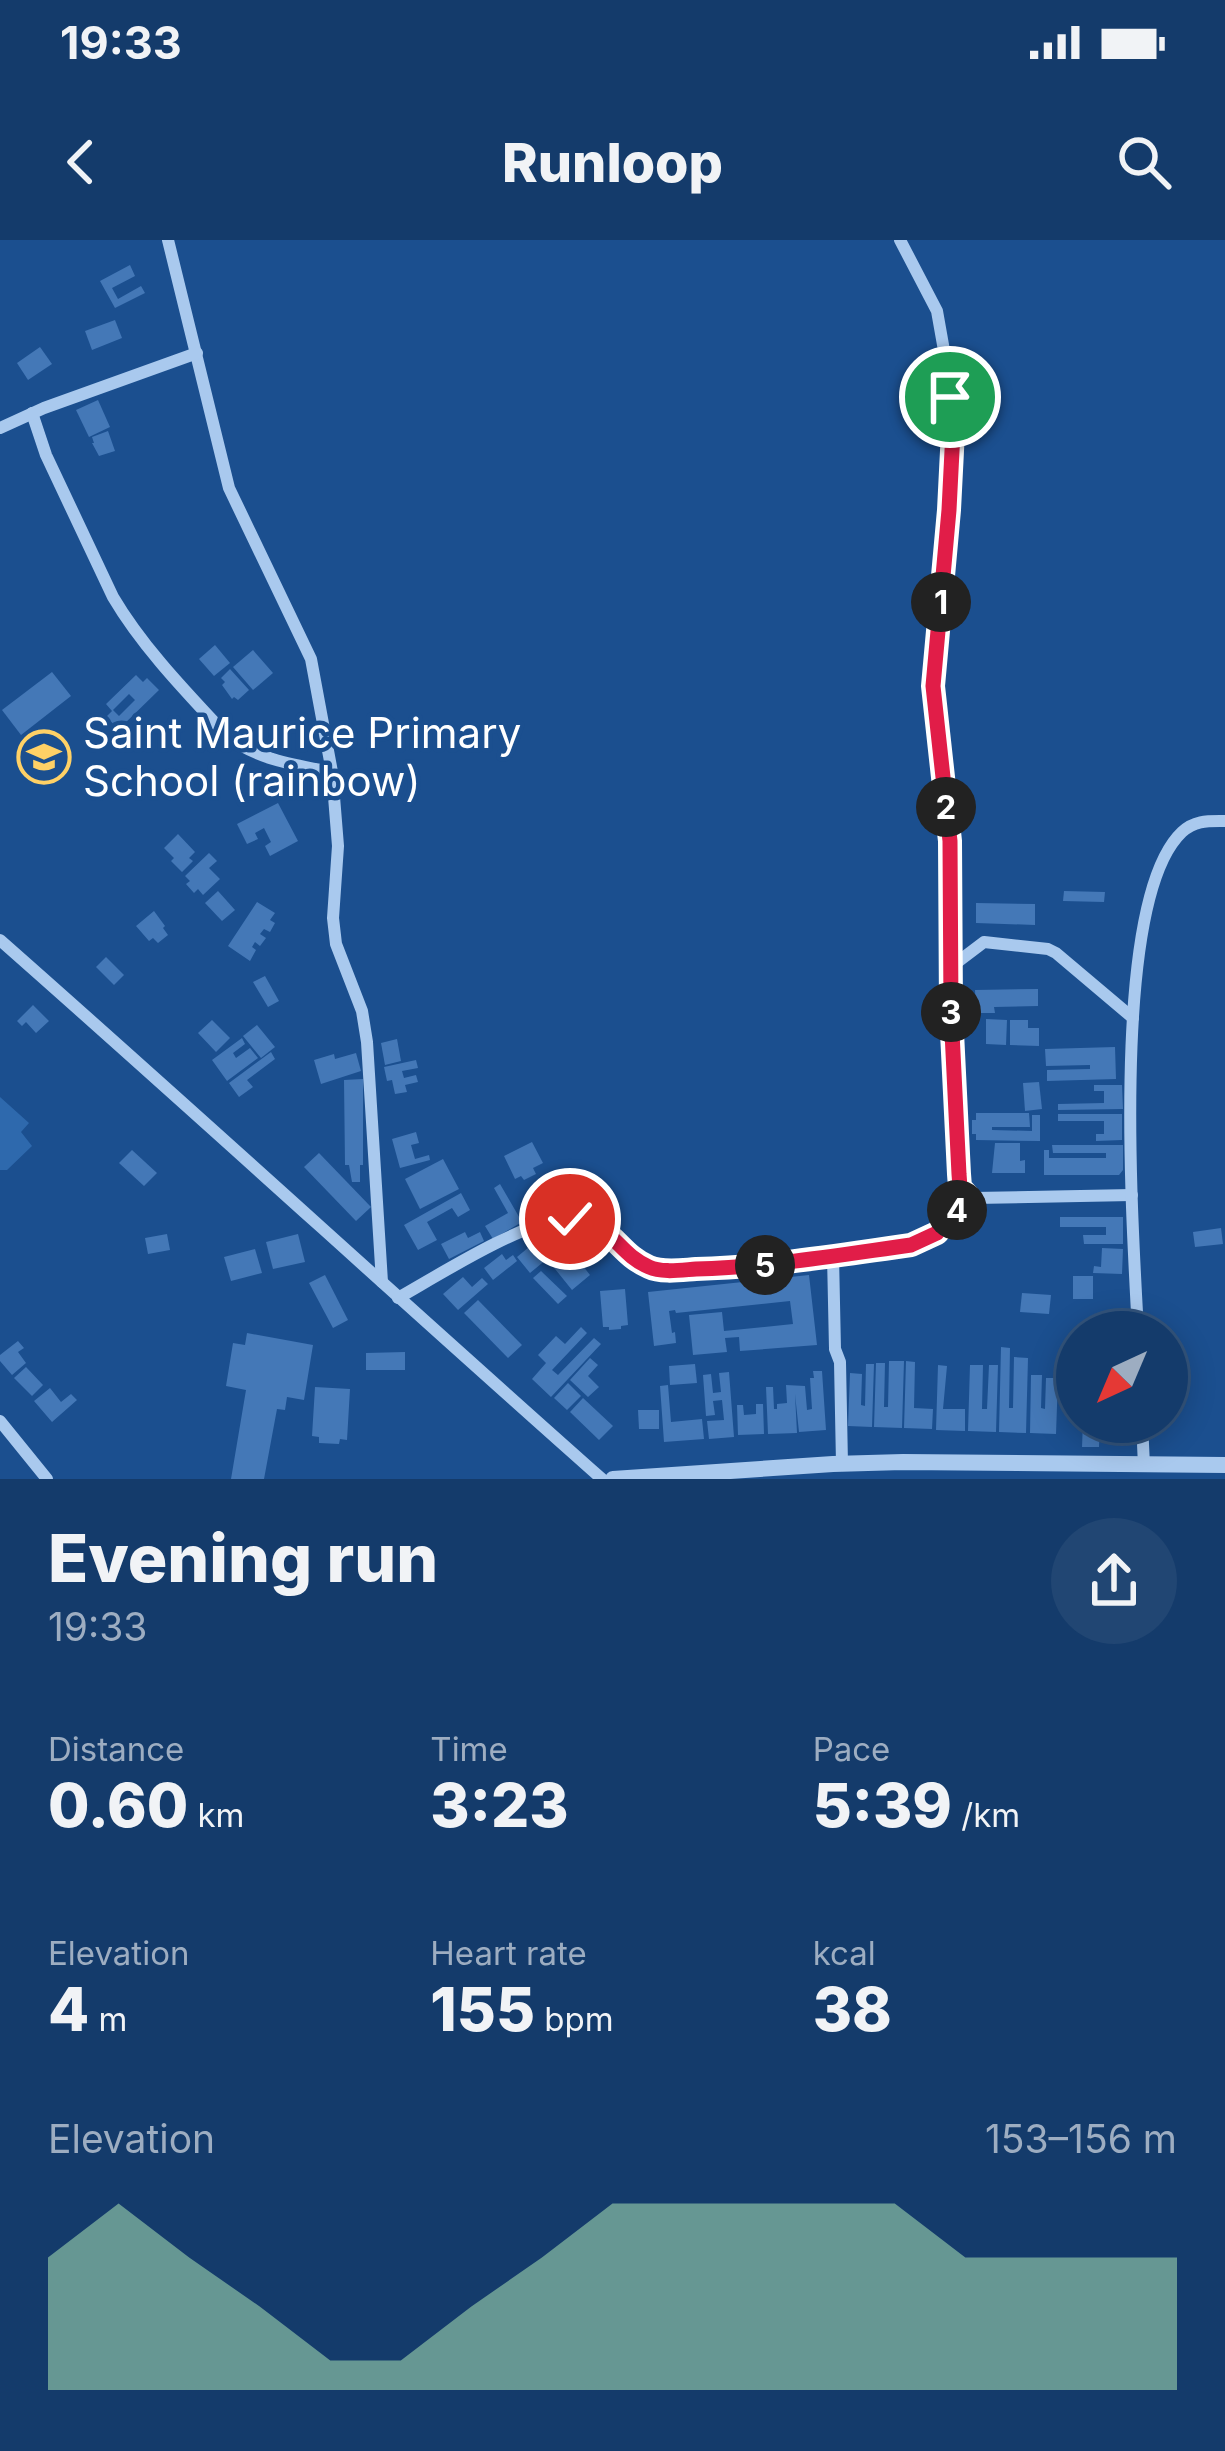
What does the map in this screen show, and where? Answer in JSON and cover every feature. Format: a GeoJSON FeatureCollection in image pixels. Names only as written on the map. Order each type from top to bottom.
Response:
{"type":"FeatureCollection","features":[{"type":"Feature","properties":{"kind":"street"},"geometry":{"type":"LineString","coordinates":[[168,240],[229,488],[311,659],[332,772],[338,846],[336,944],[362,1011],[368,1042],[382,1282]]}},
{"type":"Feature","properties":{"kind":"street"},"geometry":{"type":"LineString","coordinates":[[900,240],[937,311],[953,431],[933,686],[950,841],[960,1187],[974,1198],[1132,1196]]}},
{"type":"Feature","properties":{"kind":"street"},"geometry":{"type":"LineString","coordinates":[[0,428],[196,353]]}},
{"type":"Feature","properties":{"kind":"street"},"geometry":{"type":"LineString","coordinates":[[32,413],[46,455],[122,614],[173,676],[239,745],[273,760],[332,772]]}},
{"type":"Feature","properties":{"kind":"street"},"geometry":{"type":"LineString","coordinates":[[1137,1311],[1133,1018],[1146,910],[1167,850],[1184,830],[1198,822],[1225,821]]}},
{"type":"Feature","properties":{"kind":"street"},"geometry":{"type":"LineString","coordinates":[[0,940],[602,1479]]}},
{"type":"Feature","properties":{"kind":"street"},"geometry":{"type":"LineString","coordinates":[[951,967],[984,942],[1048,949],[1133,1018]]}},
{"type":"Feature","properties":{"kind":"street"},"geometry":{"type":"LineString","coordinates":[[398,1298],[511,1238],[558,1220],[588,1222],[605,1230],[648,1267],[741,1268],[911,1245],[945,1224],[968,1196]]}},
{"type":"Feature","properties":{"kind":"street"},"geometry":{"type":"LineString","coordinates":[[833,1256],[835,1349],[840,1362],[836,1469]]}},
{"type":"Feature","properties":{"kind":"street"},"geometry":{"type":"LineString","coordinates":[[0,1421],[46,1479]]}},
{"type":"Feature","properties":{"kind":"street"},"geometry":{"type":"LineString","coordinates":[[1143,1443],[1144,1466]]}},
{"type":"Feature","properties":{"kind":"street"},"geometry":{"type":"LineString","coordinates":[[613,1479],[903,1462],[1225,1465]]}},
{"type":"Feature","properties":{"kind":"shaded area"},"geometry":{"type":"Polygon","coordinates":[[[0,1097],[29,1123],[21,1132],[32,1146],[7,1170],[0,1170],[0,1097]]]}},
{"type":"Feature","properties":{"kind":"building"},"geometry":{"type":"Polygon","coordinates":[[[130,265],[135,276],[112,288],[118,299],[141,286],[145,293],[115,308],[100,281],[130,265]]]}},
{"type":"Feature","properties":{"kind":"building"},"geometry":{"type":"Polygon","coordinates":[[[115,320],[122,338],[92,350],[85,331],[115,320]]]}},
{"type":"Feature","properties":{"kind":"building"},"geometry":{"type":"Polygon","coordinates":[[[40,347],[52,364],[28,380],[17,363],[40,347]]]}},
{"type":"Feature","properties":{"kind":"building"},"geometry":{"type":"Polygon","coordinates":[[[98,400],[110,427],[89,437],[76,410],[98,400]]]}},
{"type":"Feature","properties":{"kind":"building"},"geometry":{"type":"Polygon","coordinates":[[[108,431],[115,451],[99,456],[92,437],[108,431]]]}},
{"type":"Feature","properties":{"kind":"building"},"geometry":{"type":"Polygon","coordinates":[[[215,645],[230,663],[214,676],[199,659],[215,645]]]}},
{"type":"Feature","properties":{"kind":"building"},"geometry":{"type":"Polygon","coordinates":[[[253,650],[273,673],[253,690],[233,667],[253,650]]]}},
{"type":"Feature","properties":{"kind":"building"},"geometry":{"type":"Polygon","coordinates":[[[230,669],[249,690],[238,700],[222,685],[221,678],[230,669]]]}},
{"type":"Feature","properties":{"kind":"building","name":"Saint Maurice Primary School (rainbow)"},"geometry":{"type":"Polygon","coordinates":[[[52,672],[71,696],[21,735],[2,710],[52,672]]]}},
{"type":"Feature","properties":{"kind":"building"},"geometry":{"type":"Polygon","coordinates":[[[136,675],[159,690],[119,729],[106,717],[112,711],[106,704],[136,675]],[[129,694],[113,710],[119,716],[135,700],[129,694]]]}},
{"type":"Feature","properties":{"kind":"building"},"geometry":{"type":"Polygon","coordinates":[[[278,803],[298,841],[270,856],[265,846],[271,842],[264,828],[255,833],[258,839],[247,844],[237,824],[278,803]]]}},
{"type":"Feature","properties":{"kind":"building"},"geometry":{"type":"Polygon","coordinates":[[[178,834],[195,852],[182,872],[164,848],[178,834]]]}},
{"type":"Feature","properties":{"kind":"building"},"geometry":{"type":"Polygon","coordinates":[[[209,853],[217,861],[209,868],[220,879],[203,895],[198,889],[194,893],[185,876],[209,853]]]}},
{"type":"Feature","properties":{"kind":"building"},"geometry":{"type":"Polygon","coordinates":[[[218,891],[235,910],[222,921],[205,903],[218,891]]]}},
{"type":"Feature","properties":{"kind":"building"},"geometry":{"type":"Polygon","coordinates":[[[1064,891],[1105,892],[1104,902],[1063,901],[1064,891]]]}},
{"type":"Feature","properties":{"kind":"building"},"geometry":{"type":"Polygon","coordinates":[[[257,902],[275,913],[270,920],[275,923],[270,932],[264,929],[260,934],[266,938],[260,946],[255,942],[250,961],[228,946],[257,902]]]}},
{"type":"Feature","properties":{"kind":"building"},"geometry":{"type":"Polygon","coordinates":[[[976,903],[1035,904],[1035,925],[976,923],[976,903]]]}},
{"type":"Feature","properties":{"kind":"building"},"geometry":{"type":"Polygon","coordinates":[[[154,911],[168,935],[158,943],[153,938],[149,941],[136,926],[154,911]]]}},
{"type":"Feature","properties":{"kind":"building"},"geometry":{"type":"Polygon","coordinates":[[[106,957],[124,975],[114,985],[96,967],[106,957]]]}},
{"type":"Feature","properties":{"kind":"building"},"geometry":{"type":"Polygon","coordinates":[[[265,976],[279,1001],[268,1007],[253,982],[265,976]]]}},
{"type":"Feature","properties":{"kind":"building"},"geometry":{"type":"Polygon","coordinates":[[[1038,989],[1038,1006],[994,1007],[995,1013],[976,1013],[975,990],[1038,989]]]}},
{"type":"Feature","properties":{"kind":"building"},"geometry":{"type":"Polygon","coordinates":[[[33,1005],[49,1021],[36,1033],[26,1022],[22,1026],[17,1021],[33,1005]]]}},
{"type":"Feature","properties":{"kind":"building"},"geometry":{"type":"Polygon","coordinates":[[[986,1019],[1007,1020],[1006,1045],[986,1044],[986,1019]]]}},
{"type":"Feature","properties":{"kind":"building"},"geometry":{"type":"Polygon","coordinates":[[[212,1020],[230,1038],[216,1052],[198,1033],[212,1020]]]}},
{"type":"Feature","properties":{"kind":"building"},"geometry":{"type":"Polygon","coordinates":[[[1010,1020],[1028,1020],[1028,1028],[1039,1028],[1039,1046],[1010,1045],[1010,1020]]]}},
{"type":"Feature","properties":{"kind":"building"},"geometry":{"type":"Polygon","coordinates":[[[257,1025],[275,1047],[261,1058],[243,1036],[257,1025]]]}},
{"type":"Feature","properties":{"kind":"building"},"geometry":{"type":"Polygon","coordinates":[[[242,1038],[245,1044],[233,1053],[236,1058],[250,1048],[258,1058],[227,1081],[212,1060],[242,1038]]]}},
{"type":"Feature","properties":{"kind":"building"},"geometry":{"type":"Polygon","coordinates":[[[397,1039],[401,1061],[385,1065],[381,1043],[397,1039]]]}},
{"type":"Feature","properties":{"kind":"building"},"geometry":{"type":"Polygon","coordinates":[[[1115,1047],[1116,1079],[1047,1081],[1047,1070],[1090,1069],[1090,1065],[1046,1066],[1045,1049],[1115,1047]]]}},
{"type":"Feature","properties":{"kind":"building"},"geometry":{"type":"Polygon","coordinates":[[[271,1052],[275,1059],[247,1080],[253,1087],[239,1097],[229,1083],[271,1052]]]}},
{"type":"Feature","properties":{"kind":"building"},"geometry":{"type":"Polygon","coordinates":[[[356,1053],[361,1071],[321,1084],[314,1060],[356,1053]]]}},
{"type":"Feature","properties":{"kind":"building"},"geometry":{"type":"Polygon","coordinates":[[[416,1060],[418,1068],[402,1071],[404,1078],[416,1075],[418,1082],[405,1085],[407,1092],[395,1094],[384,1067],[416,1060]]]}},
{"type":"Feature","properties":{"kind":"building"},"geometry":{"type":"Polygon","coordinates":[[[363,1079],[363,1165],[360,1182],[352,1182],[349,1165],[345,1165],[344,1080],[363,1079]]]}},
{"type":"Feature","properties":{"kind":"building"},"geometry":{"type":"Polygon","coordinates":[[[1039,1082],[1042,1109],[1025,1111],[1023,1083],[1039,1082]]]}},
{"type":"Feature","properties":{"kind":"building"},"geometry":{"type":"Polygon","coordinates":[[[1094,1085],[1122,1085],[1123,1109],[1058,1110],[1058,1104],[1104,1103],[1104,1091],[1094,1091],[1094,1085]]]}},
{"type":"Feature","properties":{"kind":"building"},"geometry":{"type":"Polygon","coordinates":[[[976,1113],[1029,1113],[1030,1127],[992,1130],[1032,1131],[1032,1115],[1040,1115],[1040,1141],[976,1140],[972,1120],[976,1113]]]}},
{"type":"Feature","properties":{"kind":"building"},"geometry":{"type":"Polygon","coordinates":[[[1058,1114],[1122,1114],[1122,1140],[1096,1141],[1096,1134],[1104,1134],[1104,1121],[1058,1121],[1058,1114]]]}},
{"type":"Feature","properties":{"kind":"building"},"geometry":{"type":"Polygon","coordinates":[[[416,1132],[419,1143],[411,1145],[415,1159],[429,1155],[430,1160],[400,1168],[392,1139],[416,1132]]]}},
{"type":"Feature","properties":{"kind":"building"},"geometry":{"type":"Polygon","coordinates":[[[532,1142],[543,1163],[533,1168],[536,1174],[515,1179],[504,1156],[532,1142]]]}},
{"type":"Feature","properties":{"kind":"building"},"geometry":{"type":"Polygon","coordinates":[[[995,1143],[1020,1143],[1025,1173],[992,1173],[995,1143]]]}},
{"type":"Feature","properties":{"kind":"building"},"geometry":{"type":"Polygon","coordinates":[[[1052,1145],[1123,1145],[1123,1170],[1119,1175],[1044,1175],[1044,1150],[1049,1150],[1049,1158],[1106,1158],[1106,1153],[1053,1153],[1052,1145]]]}},
{"type":"Feature","properties":{"kind":"building"},"geometry":{"type":"Polygon","coordinates":[[[132,1150],[157,1173],[144,1186],[119,1163],[132,1150]]]}},
{"type":"Feature","properties":{"kind":"building"},"geometry":{"type":"Polygon","coordinates":[[[319,1153],[371,1207],[356,1221],[304,1167],[319,1153]]]}},
{"type":"Feature","properties":{"kind":"building"},"geometry":{"type":"Polygon","coordinates":[[[443,1159],[459,1189],[420,1209],[405,1179],[443,1159]]]}},
{"type":"Feature","properties":{"kind":"building"},"geometry":{"type":"Polygon","coordinates":[[[500,1184],[522,1222],[493,1239],[485,1226],[508,1213],[494,1188],[500,1184]]]}},
{"type":"Feature","properties":{"kind":"building"},"geometry":{"type":"Polygon","coordinates":[[[461,1193],[470,1210],[458,1217],[452,1208],[427,1222],[437,1240],[418,1250],[404,1225],[461,1193]]]}},
{"type":"Feature","properties":{"kind":"building"},"geometry":{"type":"Polygon","coordinates":[[[1060,1217],[1123,1217],[1123,1244],[1084,1244],[1083,1235],[1106,1235],[1106,1227],[1060,1227],[1060,1217]]]}},
{"type":"Feature","properties":{"kind":"building"},"geometry":{"type":"Polygon","coordinates":[[[561,1227],[567,1234],[573,1229],[581,1239],[574,1244],[581,1253],[576,1257],[590,1275],[572,1290],[547,1259],[530,1273],[517,1257],[561,1227]]]}},
{"type":"Feature","properties":{"kind":"building"},"geometry":{"type":"Polygon","coordinates":[[[1221,1228],[1223,1244],[1195,1247],[1193,1232],[1221,1228]]]}},
{"type":"Feature","properties":{"kind":"building"},"geometry":{"type":"Polygon","coordinates":[[[465,1232],[468,1238],[480,1232],[484,1241],[449,1259],[441,1244],[465,1232]]]}},
{"type":"Feature","properties":{"kind":"building"},"geometry":{"type":"Polygon","coordinates":[[[167,1234],[170,1250],[148,1254],[145,1238],[167,1234]]]}},
{"type":"Feature","properties":{"kind":"building"},"geometry":{"type":"Polygon","coordinates":[[[298,1234],[305,1262],[273,1269],[266,1242],[298,1234]]]}},
{"type":"Feature","properties":{"kind":"building"},"geometry":{"type":"Polygon","coordinates":[[[1102,1248],[1123,1249],[1122,1274],[1093,1273],[1094,1266],[1101,1267],[1102,1248]]]}},
{"type":"Feature","properties":{"kind":"building"},"geometry":{"type":"Polygon","coordinates":[[[255,1249],[262,1273],[231,1281],[224,1257],[255,1249]]]}},
{"type":"Feature","properties":{"kind":"building"},"geometry":{"type":"Polygon","coordinates":[[[502,1254],[506,1260],[513,1255],[517,1261],[493,1280],[484,1268],[502,1254]]]}},
{"type":"Feature","properties":{"kind":"building"},"geometry":{"type":"Polygon","coordinates":[[[541,1271],[567,1296],[558,1304],[533,1278],[541,1271]]]}},
{"type":"Feature","properties":{"kind":"building"},"geometry":{"type":"Polygon","coordinates":[[[325,1275],[348,1320],[333,1328],[309,1283],[325,1275]]]}},
{"type":"Feature","properties":{"kind":"building"},"geometry":{"type":"Polygon","coordinates":[[[809,1275],[817,1345],[740,1351],[739,1337],[725,1338],[727,1352],[693,1355],[689,1315],[722,1312],[724,1331],[793,1324],[790,1301],[669,1311],[676,1343],[654,1346],[648,1292],[809,1275]]]}},
{"type":"Feature","properties":{"kind":"building"},"geometry":{"type":"Polygon","coordinates":[[[1073,1276],[1093,1276],[1093,1299],[1073,1299],[1073,1276]]]}},
{"type":"Feature","properties":{"kind":"building"},"geometry":{"type":"Polygon","coordinates":[[[463,1277],[472,1287],[482,1278],[488,1284],[458,1310],[443,1294],[463,1277]]]}},
{"type":"Feature","properties":{"kind":"building"},"geometry":{"type":"Polygon","coordinates":[[[625,1289],[628,1325],[609,1330],[603,1327],[600,1291],[625,1289]]]}},
{"type":"Feature","properties":{"kind":"building"},"geometry":{"type":"Polygon","coordinates":[[[1022,1293],[1051,1295],[1049,1314],[1020,1312],[1022,1293]]]}},
{"type":"Feature","properties":{"kind":"building"},"geometry":{"type":"Polygon","coordinates":[[[478,1300],[522,1345],[508,1358],[464,1313],[478,1300]]]}},
{"type":"Feature","properties":{"kind":"building"},"geometry":{"type":"Polygon","coordinates":[[[581,1327],[587,1333],[552,1370],[558,1375],[594,1338],[601,1344],[551,1397],[532,1379],[546,1363],[538,1355],[556,1336],[565,1344],[581,1327]]]}},
{"type":"Feature","properties":{"kind":"building"},"geometry":{"type":"Polygon","coordinates":[[[247,1333],[313,1345],[304,1400],[287,1397],[285,1410],[277,1409],[264,1479],[231,1479],[246,1390],[226,1386],[233,1343],[245,1345],[247,1333]]]}},
{"type":"Feature","properties":{"kind":"building"},"geometry":{"type":"Polygon","coordinates":[[[18,1341],[24,1348],[18,1352],[26,1363],[12,1375],[0,1355],[18,1341]]]}},
{"type":"Feature","properties":{"kind":"building"},"geometry":{"type":"Polygon","coordinates":[[[1001,1347],[1010,1348],[1009,1408],[1013,1408],[1014,1357],[1028,1358],[1026,1433],[999,1432],[1001,1347]]]}},
{"type":"Feature","properties":{"kind":"building"},"geometry":{"type":"Polygon","coordinates":[[[405,1352],[405,1370],[366,1370],[366,1353],[405,1352]]]}},
{"type":"Feature","properties":{"kind":"building"},"geometry":{"type":"Polygon","coordinates":[[[590,1358],[598,1365],[588,1376],[599,1387],[588,1397],[570,1380],[590,1358]]]}},
{"type":"Feature","properties":{"kind":"building"},"geometry":{"type":"Polygon","coordinates":[[[889,1361],[904,1361],[902,1428],[874,1427],[876,1363],[885,1363],[884,1407],[888,1407],[889,1361]]]}},
{"type":"Feature","properties":{"kind":"building"},"geometry":{"type":"Polygon","coordinates":[[[906,1361],[915,1362],[914,1408],[933,1409],[932,1429],[904,1428],[906,1361]]]}},
{"type":"Feature","properties":{"kind":"building"},"geometry":{"type":"Polygon","coordinates":[[[695,1364],[697,1383],[670,1385],[669,1366],[695,1364]]]}},
{"type":"Feature","properties":{"kind":"building"},"geometry":{"type":"Polygon","coordinates":[[[866,1364],[874,1364],[872,1427],[848,1426],[850,1373],[862,1374],[861,1405],[865,1406],[866,1364]]]}},
{"type":"Feature","properties":{"kind":"building"},"geometry":{"type":"Polygon","coordinates":[[[938,1365],[947,1366],[943,1409],[965,1409],[965,1431],[936,1430],[938,1365]]]}},
{"type":"Feature","properties":{"kind":"building"},"geometry":{"type":"Polygon","coordinates":[[[970,1365],[983,1365],[982,1409],[987,1409],[989,1365],[998,1365],[996,1432],[968,1431],[970,1365]]]}},
{"type":"Feature","properties":{"kind":"building"},"geometry":{"type":"Polygon","coordinates":[[[26,1367],[43,1385],[32,1396],[14,1378],[26,1367]]]}},
{"type":"Feature","properties":{"kind":"building"},"geometry":{"type":"Polygon","coordinates":[[[813,1371],[822,1371],[826,1430],[799,1432],[795,1394],[797,1433],[768,1434],[766,1387],[773,1387],[777,1409],[777,1404],[787,1403],[786,1385],[805,1386],[807,1410],[812,1409],[813,1371]]]}},
{"type":"Feature","properties":{"kind":"building"},"geometry":{"type":"Polygon","coordinates":[[[729,1372],[734,1437],[709,1439],[707,1421],[724,1420],[722,1400],[713,1401],[715,1415],[706,1416],[703,1375],[711,1374],[713,1393],[721,1392],[719,1373],[729,1372]]]}},
{"type":"Feature","properties":{"kind":"building"},"geometry":{"type":"Polygon","coordinates":[[[1031,1375],[1042,1375],[1041,1408],[1045,1409],[1046,1378],[1056,1378],[1056,1434],[1030,1433],[1031,1375]]]}},
{"type":"Feature","properties":{"kind":"building"},"geometry":{"type":"Polygon","coordinates":[[[568,1383],[581,1396],[567,1410],[554,1398],[568,1383]]]}},
{"type":"Feature","properties":{"kind":"building"},"geometry":{"type":"Polygon","coordinates":[[[668,1385],[671,1422],[702,1419],[704,1439],[664,1442],[660,1386],[668,1385]]]}},
{"type":"Feature","properties":{"kind":"building"},"geometry":{"type":"Polygon","coordinates":[[[315,1387],[350,1389],[347,1440],[319,1443],[319,1437],[312,1436],[315,1387]]]}},
{"type":"Feature","properties":{"kind":"building"},"geometry":{"type":"Polygon","coordinates":[[[50,1388],[61,1402],[71,1394],[77,1400],[52,1422],[34,1401],[50,1388]]]}},
{"type":"Feature","properties":{"kind":"building"},"geometry":{"type":"Polygon","coordinates":[[[583,1398],[613,1426],[599,1440],[570,1412],[583,1398]]]}},
{"type":"Feature","properties":{"kind":"building"},"geometry":{"type":"Polygon","coordinates":[[[756,1404],[763,1404],[764,1434],[738,1435],[737,1405],[743,1405],[744,1415],[756,1414],[756,1404]]]}},
{"type":"Feature","properties":{"kind":"building"},"geometry":{"type":"Polygon","coordinates":[[[638,1410],[659,1410],[659,1429],[639,1429],[638,1410]]]}},
{"type":"Feature","properties":{"kind":"place","name":"Saint Maurice Primary School (rainbow)"},"geometry":{"type":"Point","coordinates":[44,757]}},
{"type":"Feature","properties":{"kind":"route"},"geometry":{"type":"LineString","coordinates":[[570,1219],[605,1230],[648,1267],[741,1268],[911,1245],[937,1233],[968,1196],[960,1187],[959,1174],[951,1012],[950,841],[933,686],[949,510],[950,397]]}}]}
